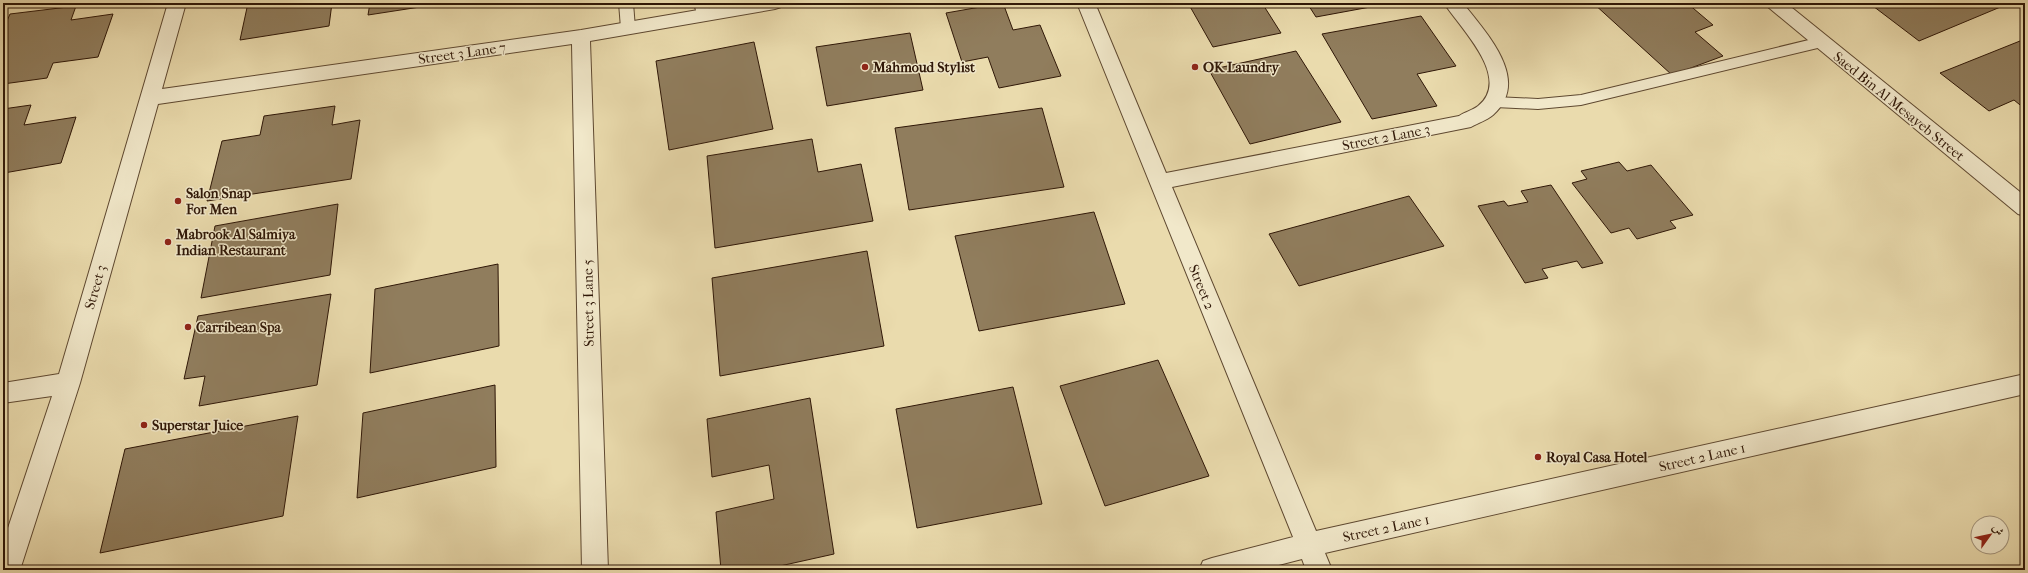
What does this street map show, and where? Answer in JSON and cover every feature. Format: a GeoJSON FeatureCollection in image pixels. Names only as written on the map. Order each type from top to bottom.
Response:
{"type":"FeatureCollection","features":[{"type":"Feature","properties":{"kind":"street","name":"Street 3"},"geometry":{"type":"LineString","coordinates":[[7,570],[68,383],[177,3]]}},
{"type":"Feature","properties":{"kind":"street","name":"Street 3 Lane 7"},"geometry":{"type":"LineString","coordinates":[[149,98],[582,36],[628,28],[702,9],[775,3]]}},
{"type":"Feature","properties":{"kind":"street","name":"Street 2"},"geometry":{"type":"LineString","coordinates":[[1086,3],[1319,570]]}},
{"type":"Feature","properties":{"kind":"street"},"geometry":{"type":"LineString","coordinates":[[1454,3],[1493,60],[1498,71],[1500,82],[1499,92],[1495,102]]}},
{"type":"Feature","properties":{"kind":"street","name":"Saed Bin Al Mesayeb Street"},"geometry":{"type":"LineString","coordinates":[[1774,3],[2025,208]]}},
{"type":"Feature","properties":{"kind":"street","name":"Street 3 Lane 5"},"geometry":{"type":"LineString","coordinates":[[582,36],[595,570]]}},
{"type":"Feature","properties":{"kind":"street","name":"Street 2 Lane 3"},"geometry":{"type":"LineString","coordinates":[[1159,182],[1464,122],[1487,110],[1495,102]]}},
{"type":"Feature","properties":{"kind":"street"},"geometry":{"type":"LineString","coordinates":[[3,393],[68,383]]}},
{"type":"Feature","properties":{"kind":"street","name":"Street 2 Lane 1"},"geometry":{"type":"LineString","coordinates":[[1212,570],[1308,545],[2025,384]]}},
{"type":"Feature","properties":{"kind":"lane"},"geometry":{"type":"LineString","coordinates":[[626,3],[628,28]]}},
{"type":"Feature","properties":{"kind":"lane"},"geometry":{"type":"LineString","coordinates":[[1495,102],[1538,104],[1581,100],[1821,42]]}},
{"type":"Feature","properties":{"kind":"building"},"geometry":{"type":"Polygon","coordinates":[[[248,3],[332,3],[329,26],[240,40],[248,3]]]}},
{"type":"Feature","properties":{"kind":"building"},"geometry":{"type":"Polygon","coordinates":[[[370,3],[446,3],[368,15],[370,3]]]}},
{"type":"Feature","properties":{"kind":"building"},"geometry":{"type":"Polygon","coordinates":[[[1003,3],[1013,30],[1040,25],[1061,76],[999,88],[988,57],[962,62],[946,13],[1003,3]]]}},
{"type":"Feature","properties":{"kind":"building"},"geometry":{"type":"Polygon","coordinates":[[[1188,3],[1262,3],[1281,33],[1213,47],[1188,3]]]}},
{"type":"Feature","properties":{"kind":"building"},"geometry":{"type":"Polygon","coordinates":[[[1307,3],[1392,3],[1316,17],[1307,3]]]}},
{"type":"Feature","properties":{"kind":"building"},"geometry":{"type":"Polygon","coordinates":[[[1593,3],[1687,3],[1713,25],[1695,32],[1723,56],[1672,75],[1593,3]]]}},
{"type":"Feature","properties":{"kind":"building"},"geometry":{"type":"Polygon","coordinates":[[[1869,3],[2010,3],[1919,41],[1869,3]]]}},
{"type":"Feature","properties":{"kind":"building"},"geometry":{"type":"Polygon","coordinates":[[[76,6],[71,20],[113,14],[98,57],[53,63],[47,78],[3,84],[3,30],[10,14],[76,6]]]}},
{"type":"Feature","properties":{"kind":"building"},"geometry":{"type":"Polygon","coordinates":[[[1421,16],[1456,66],[1417,74],[1437,106],[1372,119],[1322,34],[1421,16]]]}},
{"type":"Feature","properties":{"kind":"building"},"geometry":{"type":"Polygon","coordinates":[[[910,33],[923,90],[827,106],[816,47],[910,33]]]}},
{"type":"Feature","properties":{"kind":"building"},"geometry":{"type":"Polygon","coordinates":[[[2025,39],[2025,109],[2014,100],[1989,111],[1940,73],[2025,39]]]}},
{"type":"Feature","properties":{"kind":"building"},"geometry":{"type":"Polygon","coordinates":[[[754,42],[773,129],[669,150],[656,61],[754,42]]]}},
{"type":"Feature","properties":{"kind":"building"},"geometry":{"type":"Polygon","coordinates":[[[1296,51],[1341,122],[1250,144],[1209,70],[1296,51]]]}},
{"type":"Feature","properties":{"kind":"building"},"geometry":{"type":"Polygon","coordinates":[[[31,105],[24,125],[76,117],[61,163],[4,173],[3,176],[3,109],[31,105]]]}},
{"type":"Feature","properties":{"kind":"building"},"geometry":{"type":"Polygon","coordinates":[[[335,106],[332,125],[360,120],[351,179],[207,201],[222,141],[260,135],[264,116],[335,106]]]}},
{"type":"Feature","properties":{"kind":"building"},"geometry":{"type":"Polygon","coordinates":[[[1042,108],[1064,187],[909,210],[895,128],[1042,108]]]}},
{"type":"Feature","properties":{"kind":"building"},"geometry":{"type":"Polygon","coordinates":[[[812,139],[818,172],[861,164],[873,221],[715,248],[707,156],[812,139]]]}},
{"type":"Feature","properties":{"kind":"building"},"geometry":{"type":"Polygon","coordinates":[[[1619,162],[1627,171],[1651,165],[1693,215],[1670,221],[1676,228],[1637,239],[1629,228],[1611,233],[1572,183],[1587,179],[1581,171],[1619,162]]]}},
{"type":"Feature","properties":{"kind":"building"},"geometry":{"type":"Polygon","coordinates":[[[1551,185],[1603,263],[1582,268],[1577,261],[1542,269],[1548,278],[1525,283],[1478,206],[1504,201],[1508,206],[1528,202],[1521,191],[1551,185]]]}},
{"type":"Feature","properties":{"kind":"building"},"geometry":{"type":"Polygon","coordinates":[[[1409,196],[1444,246],[1299,286],[1269,234],[1409,196]]]}},
{"type":"Feature","properties":{"kind":"building"},"geometry":{"type":"Polygon","coordinates":[[[338,204],[330,275],[201,298],[215,226],[338,204]]]}},
{"type":"Feature","properties":{"kind":"building"},"geometry":{"type":"Polygon","coordinates":[[[1094,212],[1125,304],[979,331],[955,236],[1094,212]]]}},
{"type":"Feature","properties":{"kind":"building"},"geometry":{"type":"Polygon","coordinates":[[[867,251],[884,346],[720,376],[712,278],[867,251]]]}},
{"type":"Feature","properties":{"kind":"building"},"geometry":{"type":"Polygon","coordinates":[[[498,264],[499,346],[370,373],[375,289],[498,264]]]}},
{"type":"Feature","properties":{"kind":"building"},"geometry":{"type":"Polygon","coordinates":[[[331,294],[317,385],[199,406],[205,376],[184,379],[198,316],[331,294]]]}},
{"type":"Feature","properties":{"kind":"building"},"geometry":{"type":"Polygon","coordinates":[[[1158,360],[1209,476],[1105,506],[1060,386],[1158,360]]]}},
{"type":"Feature","properties":{"kind":"building"},"geometry":{"type":"Polygon","coordinates":[[[495,385],[496,467],[357,498],[363,413],[495,385]]]}},
{"type":"Feature","properties":{"kind":"building"},"geometry":{"type":"Polygon","coordinates":[[[1013,387],[1042,504],[917,528],[896,409],[1013,387]]]}},
{"type":"Feature","properties":{"kind":"building"},"geometry":{"type":"Polygon","coordinates":[[[810,398],[834,554],[762,570],[721,570],[716,512],[774,499],[769,465],[712,477],[707,419],[810,398]]]}},
{"type":"Feature","properties":{"kind":"building"},"geometry":{"type":"Polygon","coordinates":[[[298,416],[283,516],[100,553],[125,449],[298,416]]]}},
{"type":"Feature","properties":{"kind":"place","name":"Mahmoud Stylist"},"geometry":{"type":"Point","coordinates":[865,67]}},
{"type":"Feature","properties":{"kind":"place","name":"OK Laundry"},"geometry":{"type":"Point","coordinates":[1195,67]}},
{"type":"Feature","properties":{"kind":"place","name":"Salon Snap For Men"},"geometry":{"type":"Point","coordinates":[178,201]}},
{"type":"Feature","properties":{"kind":"place","name":"Mabrook Al Salmiya Indian Restaurant"},"geometry":{"type":"Point","coordinates":[168,242]}},
{"type":"Feature","properties":{"kind":"place","name":"Carribean Spa"},"geometry":{"type":"Point","coordinates":[188,327]}},
{"type":"Feature","properties":{"kind":"place","name":"Superstar Juice"},"geometry":{"type":"Point","coordinates":[144,425]}},
{"type":"Feature","properties":{"kind":"place","name":"Royal Casa Hotel"},"geometry":{"type":"Point","coordinates":[1538,457]}}]}
